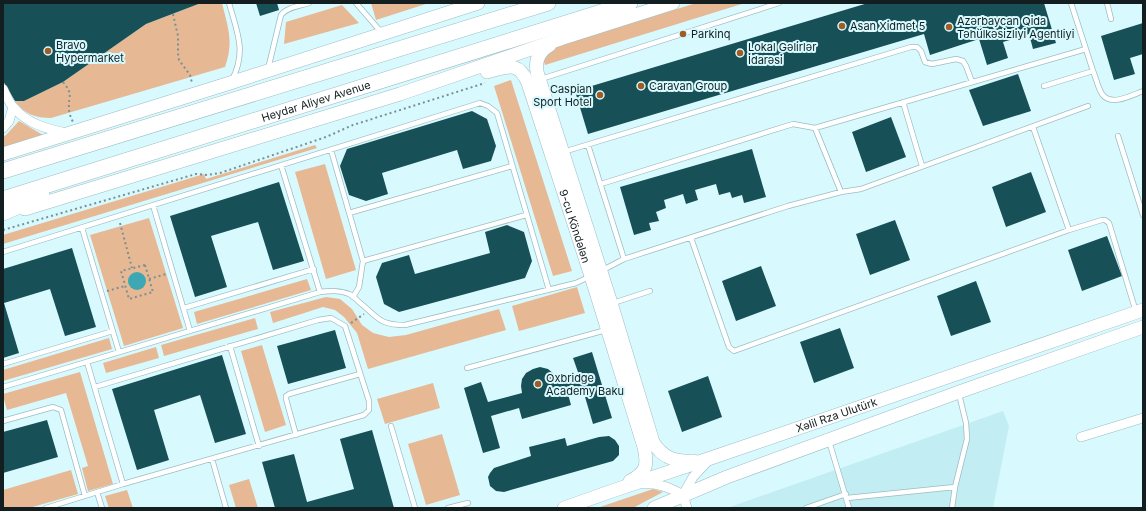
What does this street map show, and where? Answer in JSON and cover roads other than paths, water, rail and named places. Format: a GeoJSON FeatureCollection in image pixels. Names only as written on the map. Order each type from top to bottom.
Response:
{"type":"FeatureCollection","features":[{"type":"Feature","properties":{"kind":"highway"},"geometry":{"type":"LineString","coordinates":[[3,171],[548,3]]}},
{"type":"Feature","properties":{"kind":"highway","name":"Heydar Aliyev Avenue"},"geometry":{"type":"LineString","coordinates":[[3,199],[630,3]]}},
{"type":"Feature","properties":{"kind":"highway"},"geometry":{"type":"LineString","coordinates":[[3,213],[108,167]]}},
{"type":"Feature","properties":{"kind":"main road"},"geometry":{"type":"LineString","coordinates":[[3,154],[478,3]]}},
{"type":"Feature","properties":{"kind":"main road"},"geometry":{"type":"LineString","coordinates":[[3,216],[400,94],[563,38],[673,3]]}},
{"type":"Feature","properties":{"kind":"main road","name":"9-cu Köndələn"},"geometry":{"type":"LineString","coordinates":[[563,38],[545,48],[538,56],[534,81],[596,273],[611,303],[653,442],[664,456],[678,460],[695,461],[711,458]]}},
{"type":"Feature","properties":{"kind":"main road","name":"9-cu Köndələn"},"geometry":{"type":"LineString","coordinates":[[400,94],[509,67],[515,67],[521,70],[534,81],[562,152],[596,273],[608,329],[646,457],[646,465],[640,475],[615,490]]}},
{"type":"Feature","properties":{"kind":"main road","name":"Xəlil Rza Ulutürk"},"geometry":{"type":"LineString","coordinates":[[564,508],[1140,311]]}},
{"type":"Feature","properties":{"kind":"main road"},"geometry":{"type":"LineString","coordinates":[[1109,321],[1115,336]]}},
{"type":"Feature","properties":{"kind":"main road","name":"Xəlil Rza Ulutürk"},"geometry":{"type":"LineString","coordinates":[[683,495],[727,477],[829,441],[959,392],[1143,327]]}},
{"type":"Feature","properties":{"kind":"main road"},"geometry":{"type":"LineString","coordinates":[[654,508],[683,495]]}},
{"type":"Feature","properties":{"kind":"street"},"geometry":{"type":"LineString","coordinates":[[3,89],[13,107],[25,118],[51,130],[71,132]]}},
{"type":"Feature","properties":{"kind":"street"},"geometry":{"type":"LineString","coordinates":[[3,128],[9,121],[13,107]]}},
{"type":"Feature","properties":{"kind":"street"},"geometry":{"type":"LineString","coordinates":[[1081,437],[1143,418]]}},
{"type":"Feature","properties":{"kind":"street"},"geometry":{"type":"LineString","coordinates":[[686,508],[683,495],[688,484],[697,471],[711,458]]}},
{"type":"Feature","properties":{"kind":"street"},"geometry":{"type":"LineString","coordinates":[[615,490],[640,484],[656,484],[672,489],[683,495]]}},
{"type":"Feature","properties":{"kind":"lane"},"geometry":{"type":"LineString","coordinates":[[228,3],[239,38],[240,50],[236,71],[230,83]]}},
{"type":"Feature","properties":{"kind":"lane"},"geometry":{"type":"LineString","coordinates":[[268,70],[281,15],[288,10],[309,3]]}},
{"type":"Feature","properties":{"kind":"lane"},"geometry":{"type":"LineString","coordinates":[[356,3],[383,34]]}},
{"type":"Feature","properties":{"kind":"lane"},"geometry":{"type":"LineString","coordinates":[[534,81],[779,3]]}},
{"type":"Feature","properties":{"kind":"lane"},"geometry":{"type":"LineString","coordinates":[[1071,3],[1093,71],[1103,95],[1110,100],[1119,100],[1143,91]]}},
{"type":"Feature","properties":{"kind":"lane"},"geometry":{"type":"LineString","coordinates":[[1107,3],[1111,19]]}},
{"type":"Feature","properties":{"kind":"lane"},"geometry":{"type":"LineString","coordinates":[[562,152],[911,47],[917,48],[921,51],[925,62],[932,64],[956,59],[964,61],[972,82]]}},
{"type":"Feature","properties":{"kind":"lane"},"geometry":{"type":"LineString","coordinates":[[601,184],[793,124],[815,128],[1086,49]]}},
{"type":"Feature","properties":{"kind":"lane"},"geometry":{"type":"LineString","coordinates":[[1044,86],[1093,71]]}},
{"type":"Feature","properties":{"kind":"lane"},"geometry":{"type":"LineString","coordinates":[[904,102],[922,166]]}},
{"type":"Feature","properties":{"kind":"lane"},"geometry":{"type":"LineString","coordinates":[[3,252],[480,103],[488,106],[497,114],[549,290]]}},
{"type":"Feature","properties":{"kind":"lane"},"geometry":{"type":"LineString","coordinates":[[3,387],[320,292],[335,291],[349,294],[377,319],[390,325],[405,325],[549,290],[576,283],[624,260],[788,206],[841,192],[861,189],[1088,106]]}},
{"type":"Feature","properties":{"kind":"lane"},"geometry":{"type":"LineString","coordinates":[[1033,127],[1069,230]]}},
{"type":"Feature","properties":{"kind":"lane"},"geometry":{"type":"LineString","coordinates":[[815,128],[841,192]]}},
{"type":"Feature","properties":{"kind":"lane"},"geometry":{"type":"LineString","coordinates":[[1118,136],[1143,215]]}},
{"type":"Feature","properties":{"kind":"lane"},"geometry":{"type":"LineString","coordinates":[[588,145],[624,260]]}},
{"type":"Feature","properties":{"kind":"lane"},"geometry":{"type":"LineString","coordinates":[[331,150],[363,261],[359,287],[353,297]]}},
{"type":"Feature","properties":{"kind":"lane"},"geometry":{"type":"LineString","coordinates":[[281,165],[320,292]]}},
{"type":"Feature","properties":{"kind":"lane"},"geometry":{"type":"LineString","coordinates":[[349,213],[512,166]]}},
{"type":"Feature","properties":{"kind":"lane"},"geometry":{"type":"LineString","coordinates":[[154,205],[190,331]]}},
{"type":"Feature","properties":{"kind":"lane"},"geometry":{"type":"LineString","coordinates":[[363,261],[526,215]]}},
{"type":"Feature","properties":{"kind":"lane"},"geometry":{"type":"LineString","coordinates":[[691,238],[729,347],[734,351],[1069,230],[1102,220],[1109,222],[1140,311]]}},
{"type":"Feature","properties":{"kind":"lane"},"geometry":{"type":"LineString","coordinates":[[82,228],[119,352]]}},
{"type":"Feature","properties":{"kind":"lane"},"geometry":{"type":"LineString","coordinates":[[184,308],[314,269]]}},
{"type":"Feature","properties":{"kind":"lane"},"geometry":{"type":"LineString","coordinates":[[611,303],[650,291]]}},
{"type":"Feature","properties":{"kind":"lane"},"geometry":{"type":"LineString","coordinates":[[46,508],[123,484],[364,416],[369,410],[368,401],[345,326],[331,318],[318,320],[95,387]]}},
{"type":"Feature","properties":{"kind":"lane"},"geometry":{"type":"LineString","coordinates":[[467,368],[608,329]]}},
{"type":"Feature","properties":{"kind":"lane"},"geometry":{"type":"LineString","coordinates":[[3,364],[113,330]]}},
{"type":"Feature","properties":{"kind":"lane"},"geometry":{"type":"LineString","coordinates":[[230,346],[259,446]]}},
{"type":"Feature","properties":{"kind":"lane"},"geometry":{"type":"LineString","coordinates":[[87,362],[123,484]]}},
{"type":"Feature","properties":{"kind":"lane"},"geometry":{"type":"LineString","coordinates":[[296,435],[286,396],[360,374]]}},
{"type":"Feature","properties":{"kind":"lane"},"geometry":{"type":"LineString","coordinates":[[952,508],[955,487],[966,439],[966,423],[959,392]]}},
{"type":"Feature","properties":{"kind":"lane"},"geometry":{"type":"LineString","coordinates":[[3,421],[53,407],[61,410],[85,496]]}},
{"type":"Feature","properties":{"kind":"lane"},"geometry":{"type":"LineString","coordinates":[[391,426],[415,508]]}},
{"type":"Feature","properties":{"kind":"lane"},"geometry":{"type":"LineString","coordinates":[[829,441],[849,508]]}},
{"type":"Feature","properties":{"kind":"lane"},"geometry":{"type":"LineString","coordinates":[[212,459],[226,508]]}},
{"type":"Feature","properties":{"kind":"lane"},"geometry":{"type":"LineString","coordinates":[[806,508],[846,496],[955,487]]}},
{"type":"Feature","properties":{"kind":"lane"},"geometry":{"type":"LineString","coordinates":[[97,492],[102,508]]}},
{"type":"Feature","properties":{"kind":"lane"},"geometry":{"type":"LineString","coordinates":[[448,508],[468,503]]}},
{"type":"Feature","properties":{"kind":"water"},"geometry":{"type":"Polygon","coordinates":[[[137,272],[143,275],[146,281],[143,287],[137,290],[131,287],[128,281],[131,275],[137,272]]]}},
{"type":"Feature","properties":{"kind":"place","name":"Asan Xidmet 5"},"geometry":{"type":"Point","coordinates":[842,26]}},
{"type":"Feature","properties":{"kind":"place","name":"Azərbaycan Qida Təhülkəsizliyi Agentliyi"},"geometry":{"type":"Point","coordinates":[949,27]}},
{"type":"Feature","properties":{"kind":"place","name":"Parkinq"},"geometry":{"type":"Point","coordinates":[683,34]}},
{"type":"Feature","properties":{"kind":"place","name":"Bravo Hypermarket"},"geometry":{"type":"Point","coordinates":[48,51]}},
{"type":"Feature","properties":{"kind":"place","name":"Lokal Gəlirlər İdarəsi"},"geometry":{"type":"Point","coordinates":[740,53]}},
{"type":"Feature","properties":{"kind":"place","name":"Caravan Group"},"geometry":{"type":"Point","coordinates":[641,86]}},
{"type":"Feature","properties":{"kind":"place","name":"Caspian Sport Hotel"},"geometry":{"type":"Point","coordinates":[600,95]}},
{"type":"Feature","properties":{"kind":"place","name":"Oxbridge Academy Baku"},"geometry":{"type":"Point","coordinates":[538,384]}}]}
